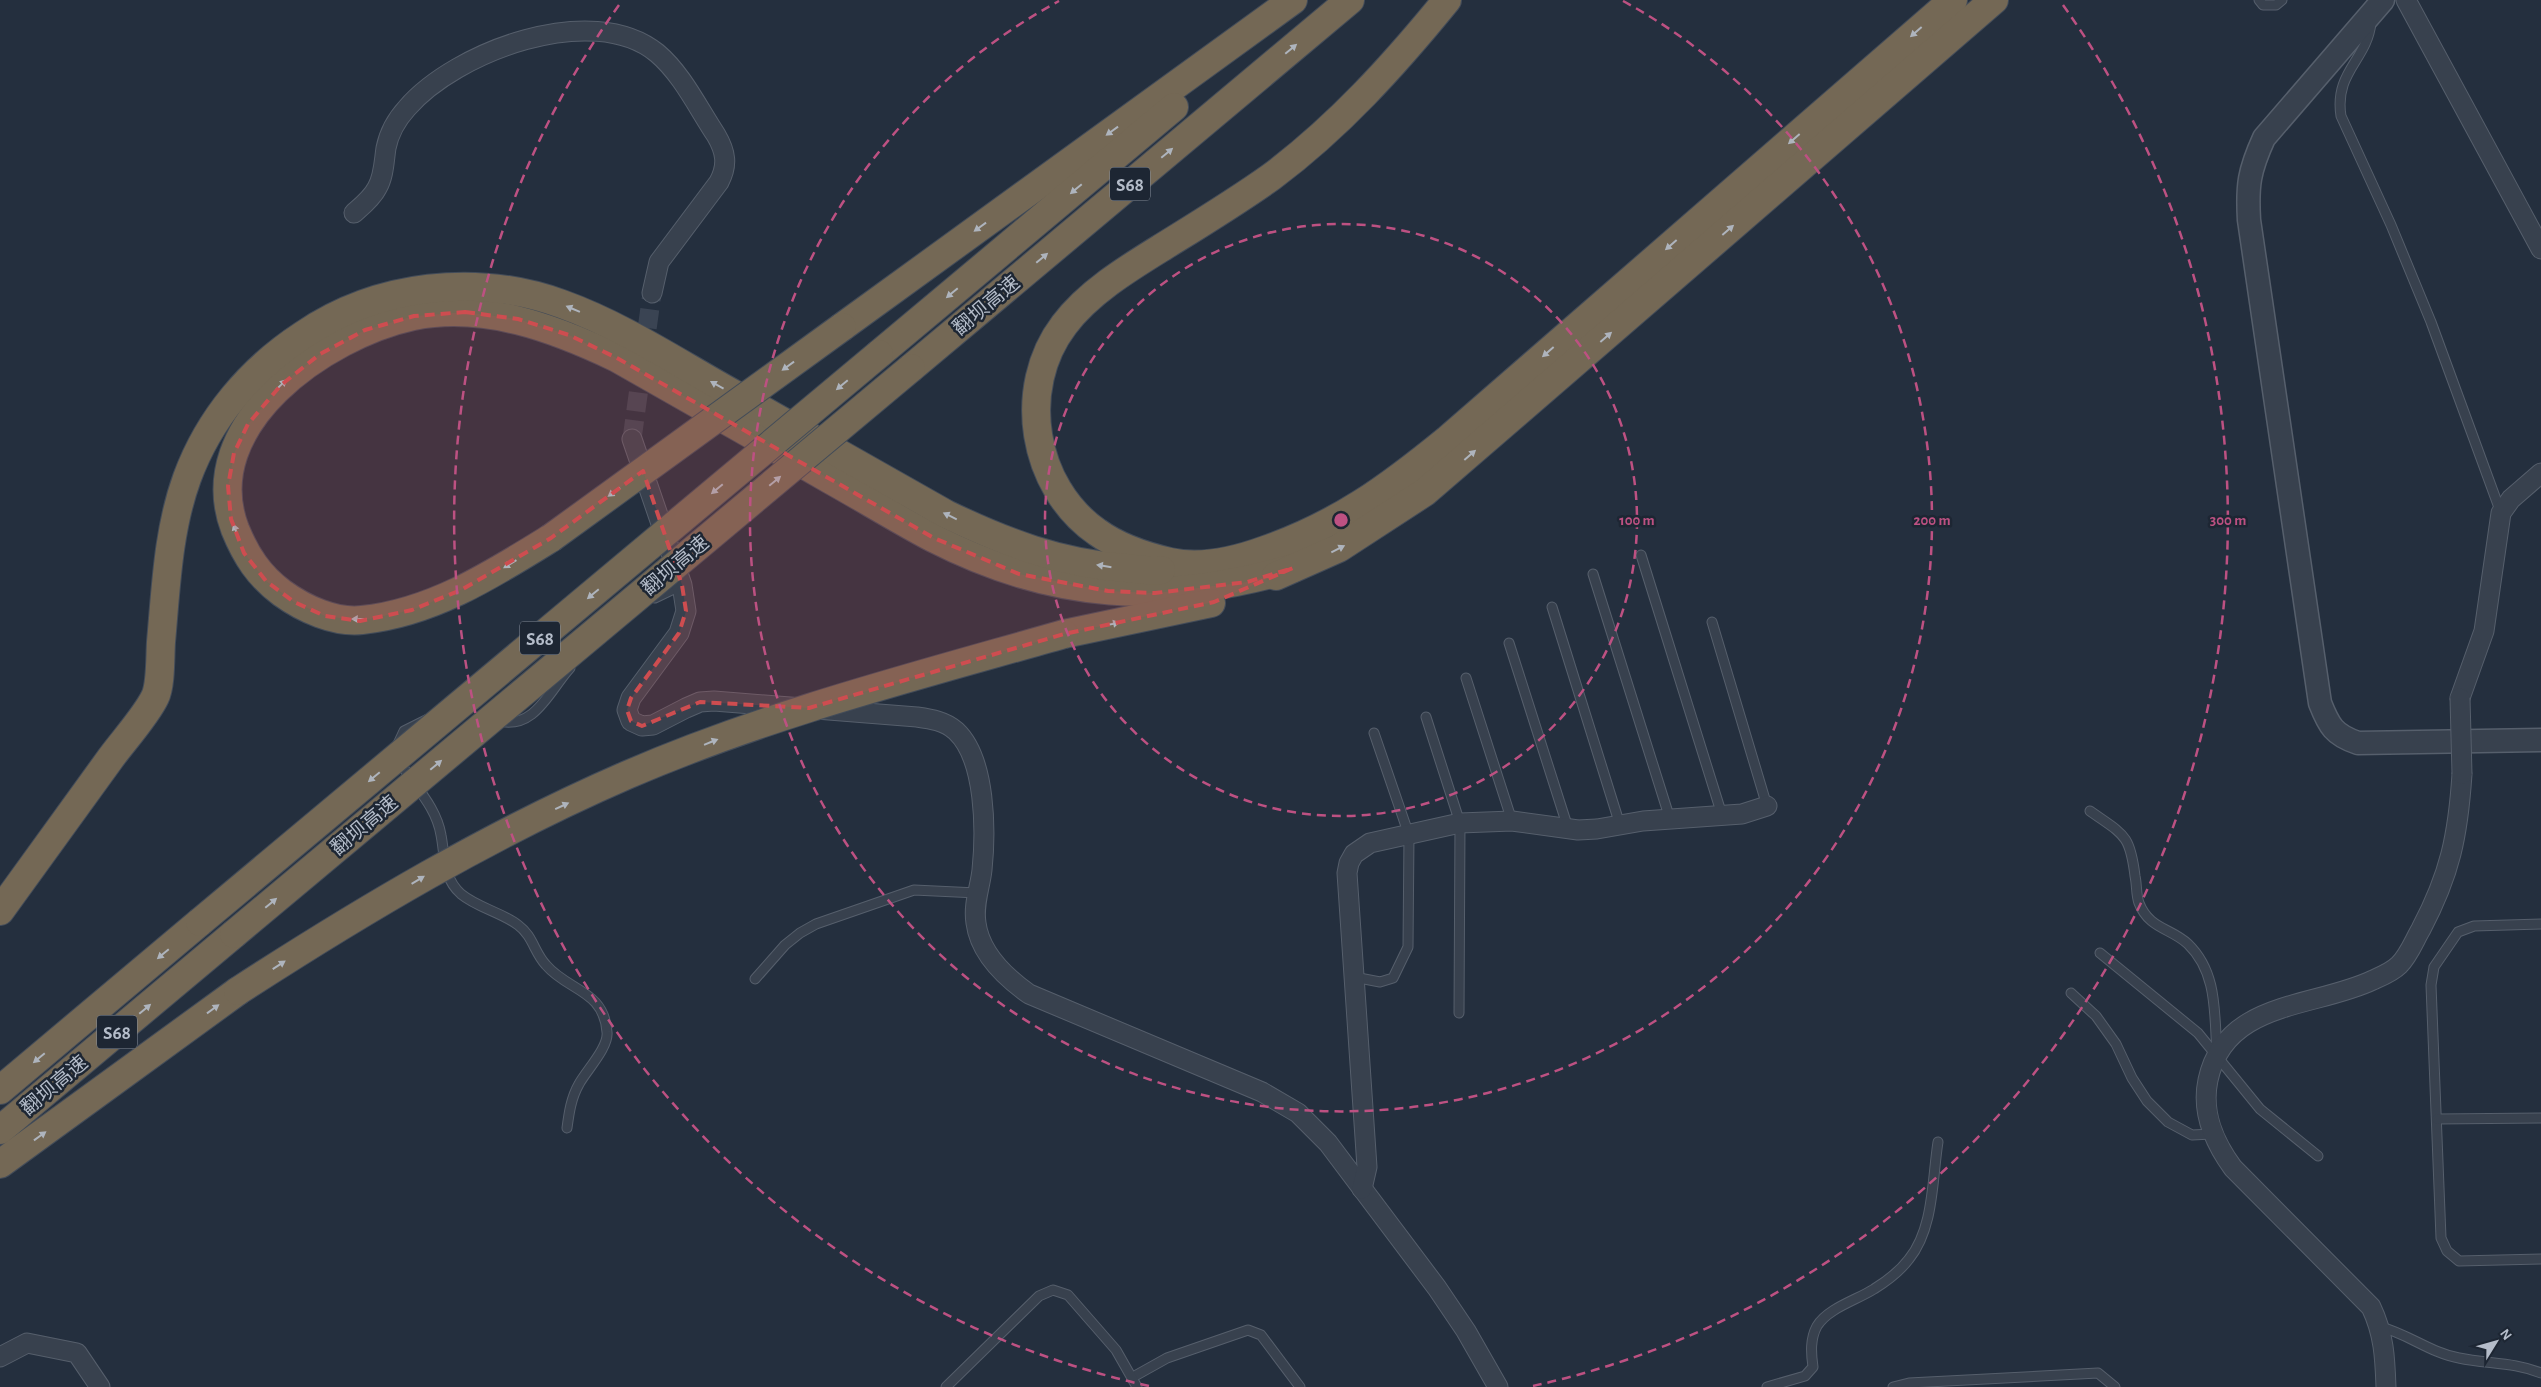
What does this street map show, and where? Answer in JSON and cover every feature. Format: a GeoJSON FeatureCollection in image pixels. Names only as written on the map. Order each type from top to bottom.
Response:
{"type":"FeatureCollection","features":[{"type":"Feature","properties":{"kind":"highway"},"geometry":{"type":"LineString","coordinates":[[1293,0],[842,327],[551,538],[506,566],[461,590],[412,610],[360,620],[325,616],[294,602],[266,582],[244,553],[231,519],[228,486],[234,453],[248,424],[280,385],[320,354],[365,330],[414,316],[465,312],[518,319],[569,335],[617,358],[934,538],[1019,574],[1064,585],[1108,591],[1155,593],[1201,590],[1247,582],[1293,568]]}},
{"type":"Feature","properties":{"kind":"highway","name":"翻坝高速"},"geometry":{"type":"LineString","coordinates":[[0,1090],[1302,0]]}},
{"type":"Feature","properties":{"kind":"highway","name":"翻坝高速"},"geometry":{"type":"LineString","coordinates":[[0,1130],[1350,0]]}},
{"type":"Feature","properties":{"kind":"highway"},"geometry":{"type":"LineString","coordinates":[[1204,565],[1175,563],[1146,557],[1120,546],[1096,531],[1074,512],[1056,487],[1045,461],[1037,433],[1034,405],[1038,376],[1048,350],[1063,326],[1080,306],[1142,260],[1237,200],[1311,144],[1386,72],[1447,0]]}},
{"type":"Feature","properties":{"kind":"highway"},"geometry":{"type":"LineString","coordinates":[[0,911],[156,695],[169,558],[176,517],[187,477],[214,425],[227,404],[253,374],[283,348],[316,326],[350,308],[383,297],[418,290],[452,287],[479,288],[524,294],[560,304],[628,335],[946,514],[987,534],[1030,550],[1073,561],[1113,568],[1154,570],[1204,565],[1248,556],[1332,523],[1410,470],[1953,0]]}},
{"type":"Feature","properties":{"kind":"highway"},"geometry":{"type":"LineString","coordinates":[[0,1164],[238,991],[331,931],[426,874],[526,823],[628,775],[732,734],[837,699],[1064,634],[1214,602],[1339,548],[1425,492],[1994,0]]}},
{"type":"Feature","properties":{"kind":"street"},"geometry":{"type":"LineString","coordinates":[[2406,0],[2541,250]]}},
{"type":"Feature","properties":{"kind":"street"},"geometry":{"type":"LineString","coordinates":[[2377,7],[2264,138],[2252,164],[2247,189],[2249,220],[2320,703],[2327,721],[2340,737],[2358,743],[2541,740]]}},
{"type":"Feature","properties":{"kind":"street"},"geometry":{"type":"LineString","coordinates":[[354,213],[373,194],[380,182],[393,126],[407,107],[426,90],[463,65],[502,45],[545,32],[590,30],[614,33],[636,40],[656,52],[672,70],[716,135],[723,147],[726,159],[724,172],[718,182],[659,262],[652,293]]}},
{"type":"Feature","properties":{"kind":"street"},"geometry":{"type":"LineString","coordinates":[[632,439],[682,585],[686,611],[684,623],[679,633],[630,698],[627,710],[631,721],[642,726],[653,725],[700,702],[714,701],[917,716],[943,723],[955,730],[972,754],[979,778],[983,849],[982,872],[977,893],[976,924],[981,941],[989,957],[1014,983],[1045,1001],[1280,1101],[1298,1113],[1323,1138],[1437,1288],[1466,1331],[1498,1387]]}},
{"type":"Feature","properties":{"kind":"street"},"geometry":{"type":"LineString","coordinates":[[2386,1387],[2381,1327],[2371,1307],[2233,1168],[2220,1151],[2212,1134],[2207,1112],[2206,1092],[2210,1072],[2217,1055],[2230,1037],[2250,1021],[2284,1006],[2355,989],[2398,966],[2407,955],[2429,914],[2448,868],[2458,822],[2462,774],[2460,698],[2484,631],[2501,513],[2510,499],[2541,473]]}},
{"type":"Feature","properties":{"kind":"street"},"geometry":{"type":"LineString","coordinates":[[1362,1189],[1367,1167],[1347,873],[1349,863],[1354,854],[1370,843],[1460,823],[1512,821],[1568,829],[1597,829],[1670,819],[1742,814],[1767,806]]}},
{"type":"Feature","properties":{"kind":"street"},"geometry":{"type":"LineString","coordinates":[[0,1356],[27,1343],[77,1353],[100,1387]]}},
{"type":"Feature","properties":{"kind":"lane"},"geometry":{"type":"LineString","coordinates":[[2258,0],[2263,5],[2276,5],[2282,0]]}},
{"type":"Feature","properties":{"kind":"lane"},"geometry":{"type":"LineString","coordinates":[[2377,7],[2366,42],[2341,86],[2338,101],[2341,116],[2391,225],[2431,322],[2501,513]]}},
{"type":"Feature","properties":{"kind":"lane"},"geometry":{"type":"LineString","coordinates":[[1642,555],[1722,815]]}},
{"type":"Feature","properties":{"kind":"lane"},"geometry":{"type":"LineString","coordinates":[[1593,574],[1670,819]]}},
{"type":"Feature","properties":{"kind":"lane"},"geometry":{"type":"LineString","coordinates":[[647,603],[682,585]]}},
{"type":"Feature","properties":{"kind":"lane"},"geometry":{"type":"LineString","coordinates":[[1552,607],[1620,825]]}},
{"type":"Feature","properties":{"kind":"lane"},"geometry":{"type":"LineString","coordinates":[[1712,622],[1767,806]]}},
{"type":"Feature","properties":{"kind":"lane"},"geometry":{"type":"LineString","coordinates":[[1509,643],[1568,829]]}},
{"type":"Feature","properties":{"kind":"lane"},"geometry":{"type":"LineString","coordinates":[[567,1128],[569,1107],[578,1086],[600,1052],[608,1035],[606,1019],[597,1003],[544,964],[532,940],[518,924],[475,903],[461,893],[449,880],[436,820],[430,805],[398,760],[396,744],[404,730],[420,720],[439,716],[507,723],[524,720],[544,705],[569,670],[579,660]]}},
{"type":"Feature","properties":{"kind":"lane"},"geometry":{"type":"LineString","coordinates":[[1466,678],[1512,821]]}},
{"type":"Feature","properties":{"kind":"lane"},"geometry":{"type":"LineString","coordinates":[[1426,717],[1460,823],[1459,1013]]}},
{"type":"Feature","properties":{"kind":"lane"},"geometry":{"type":"LineString","coordinates":[[1354,977],[1380,982],[1393,978],[1408,948],[1409,835],[1374,733]]}},
{"type":"Feature","properties":{"kind":"lane"},"geometry":{"type":"LineString","coordinates":[[2090,811],[2120,832],[2132,848],[2139,902],[2150,922],[2187,944],[2202,963],[2213,986],[2217,1055]]}},
{"type":"Feature","properties":{"kind":"lane"},"geometry":{"type":"LineString","coordinates":[[755,980],[785,945],[800,933],[816,924],[914,890],[977,893]]}},
{"type":"Feature","properties":{"kind":"lane"},"geometry":{"type":"LineString","coordinates":[[2541,924],[2474,926],[2458,932],[2434,967],[2431,985],[2441,1238],[2447,1251],[2459,1261],[2541,1259]]}},
{"type":"Feature","properties":{"kind":"lane"},"geometry":{"type":"LineString","coordinates":[[2100,953],[2198,1033],[2260,1109],[2318,1156]]}},
{"type":"Feature","properties":{"kind":"lane"},"geometry":{"type":"LineString","coordinates":[[2071,993],[2096,1016],[2116,1044],[2132,1078],[2147,1101],[2168,1122],[2192,1136],[2212,1134]]}},
{"type":"Feature","properties":{"kind":"lane"},"geometry":{"type":"LineString","coordinates":[[2436,1119],[2541,1118]]}},
{"type":"Feature","properties":{"kind":"lane"},"geometry":{"type":"LineString","coordinates":[[1767,1387],[1805,1376],[1813,1367],[1812,1340],[1817,1326],[1828,1314],[1875,1289],[1909,1259],[1920,1242],[1927,1220],[1938,1142]]}},
{"type":"Feature","properties":{"kind":"lane"},"geometry":{"type":"LineString","coordinates":[[946,1387],[1039,1296],[1053,1290],[1068,1295],[1116,1350],[1137,1387]]}},
{"type":"Feature","properties":{"kind":"lane"},"geometry":{"type":"LineString","coordinates":[[2381,1327],[2400,1332],[2440,1353],[2459,1358],[2525,1367],[2541,1373]]}},
{"type":"Feature","properties":{"kind":"lane"},"geometry":{"type":"LineString","coordinates":[[1133,1377],[1167,1358],[1248,1330],[1261,1335],[1300,1387]]}},
{"type":"Feature","properties":{"kind":"lane"},"geometry":{"type":"LineString","coordinates":[[1893,1387],[1909,1383],[2098,1373],[2115,1387]]}},
{"type":"Feature","properties":{"kind":"highlighted area"},"geometry":{"type":"Polygon","coordinates":[[[465,312],[518,319],[569,335],[617,358],[934,538],[1019,574],[1108,591],[1155,593],[1247,582],[1293,568],[1214,602],[1064,634],[809,708],[700,702],[642,726],[631,721],[627,710],[631,698],[679,633],[686,611],[682,585],[643,471],[551,538],[461,590],[412,610],[360,621],[325,616],[294,602],[266,581],[244,553],[231,519],[228,486],[234,453],[248,424],[281,385],[320,354],[365,330],[414,316],[465,312]]]}},
{"type":"Feature","properties":{"kind":"tunnel"},"geometry":{"type":"LineString","coordinates":[[632,439],[652,293]]}}]}
